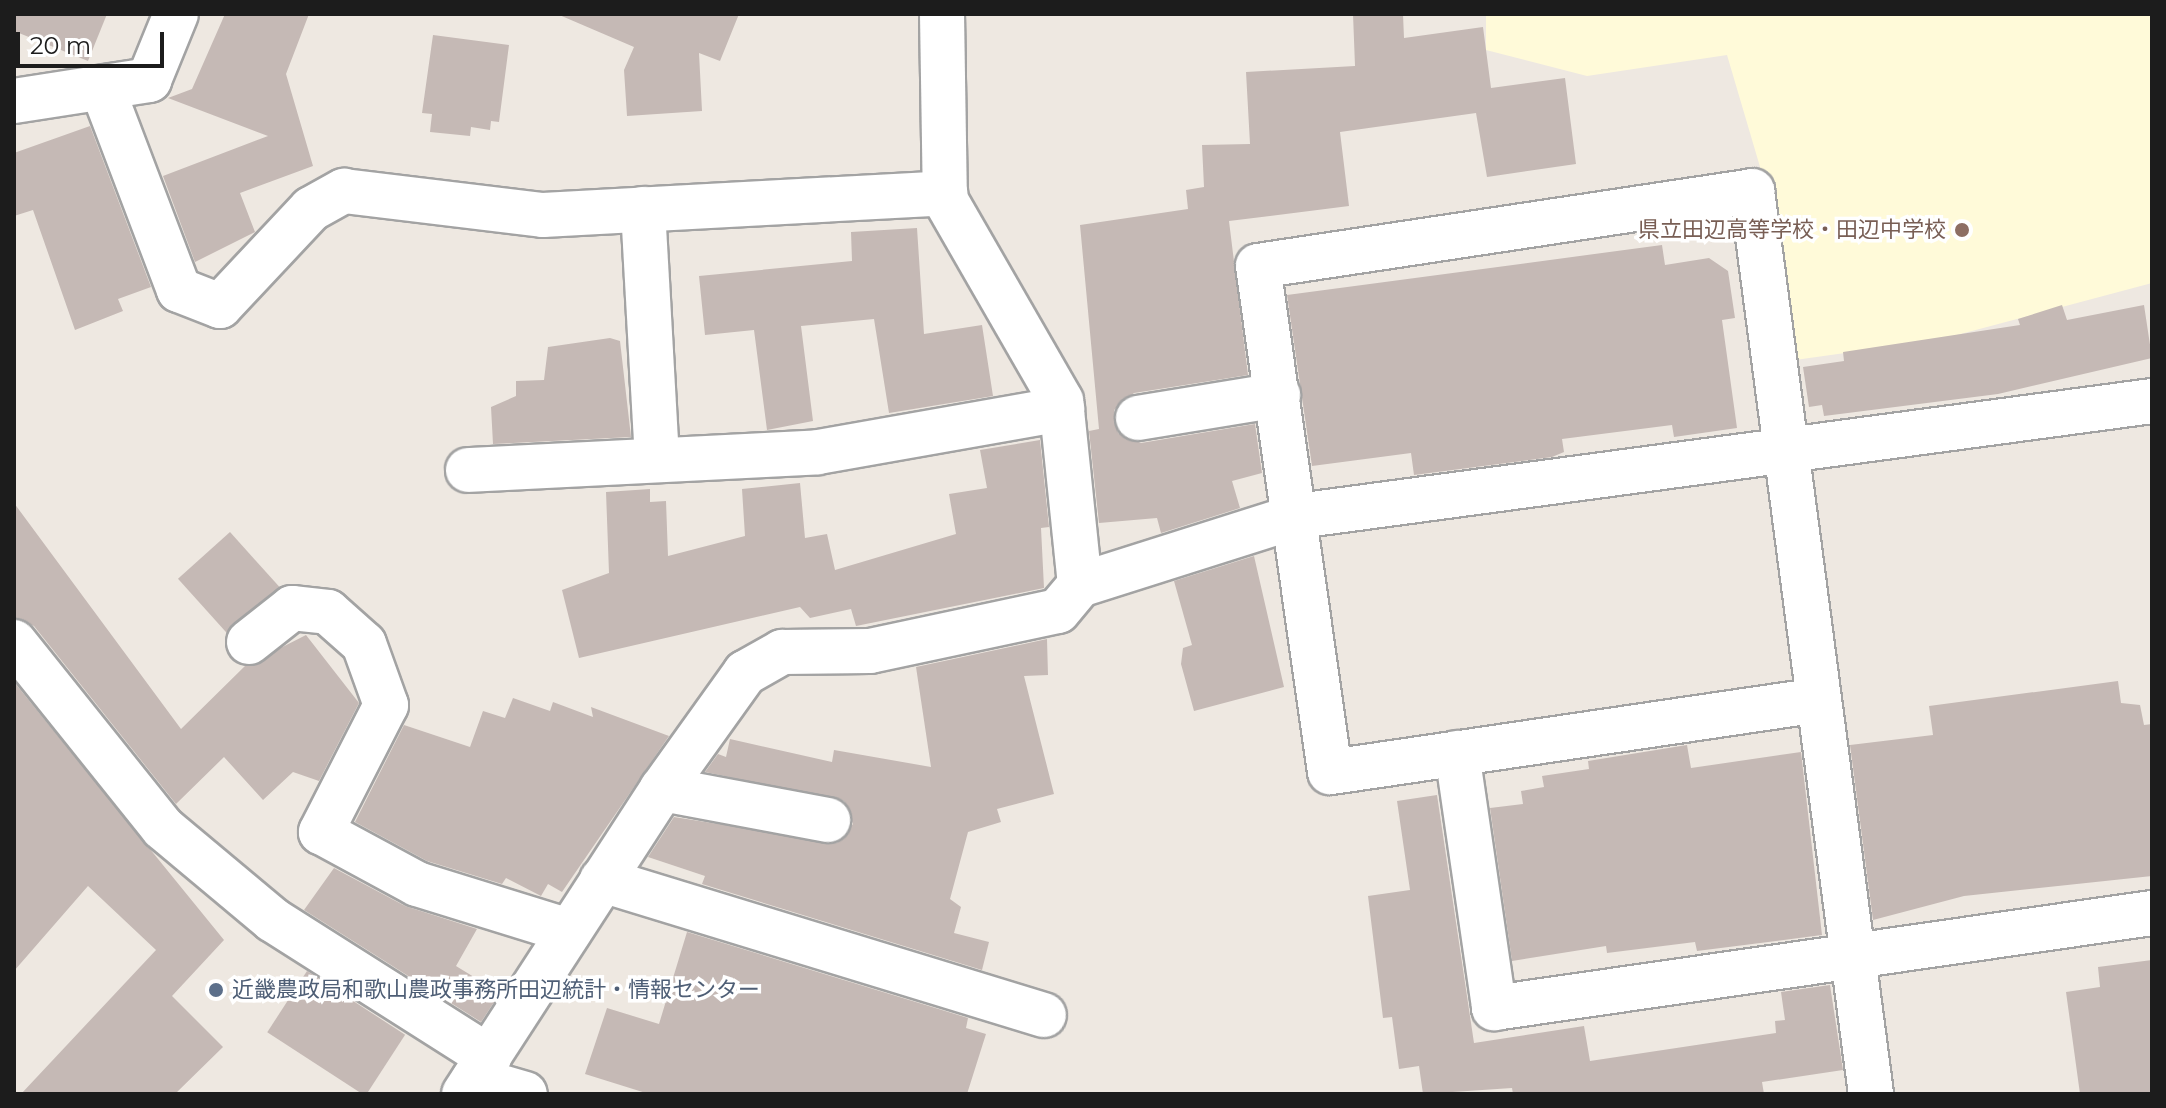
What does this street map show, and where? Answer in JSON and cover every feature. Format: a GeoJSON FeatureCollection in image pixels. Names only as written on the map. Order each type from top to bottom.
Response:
{"type":"FeatureCollection","features":[{"type":"Feature","properties":{"kind":"street"},"geometry":{"type":"LineString","coordinates":[[14,101],[103,90],[149,80],[176,14]]}},
{"type":"Feature","properties":{"kind":"street"},"geometry":{"type":"LineString","coordinates":[[942,14],[945,193],[1062,409],[1080,585]]}},
{"type":"Feature","properties":{"kind":"street"},"geometry":{"type":"LineString","coordinates":[[103,90],[179,290],[220,306],[311,209],[344,191],[543,215],[945,193]]}},
{"type":"Feature","properties":{"kind":"street"},"geometry":{"type":"LineString","coordinates":[[1819,700],[1330,772],[1298,516],[1258,266],[1752,191],[1819,700],[1848,954],[1871,1094]]}},
{"type":"Feature","properties":{"kind":"street"},"geometry":{"type":"LineString","coordinates":[[643,209],[657,460]]}},
{"type":"Feature","properties":{"kind":"street"},"geometry":{"type":"LineString","coordinates":[[1138,418],[1278,395]]}},
{"type":"Feature","properties":{"kind":"street"},"geometry":{"type":"LineString","coordinates":[[476,1077],[662,789],[745,673],[782,652],[870,651],[1058,611],[1080,585],[1298,516],[2152,401]]}},
{"type":"Feature","properties":{"kind":"street"},"geometry":{"type":"LineString","coordinates":[[468,470],[818,452],[1062,409]]}},
{"type":"Feature","properties":{"kind":"street"},"geometry":{"type":"LineString","coordinates":[[249,642],[292,608],[328,612],[364,644],[386,705],[321,832],[417,884],[569,931]]}},
{"type":"Feature","properties":{"kind":"street"},"geometry":{"type":"LineString","coordinates":[[14,642],[163,828],[273,920],[476,1077],[525,1094]]}},
{"type":"Feature","properties":{"kind":"street"},"geometry":{"type":"LineString","coordinates":[[1457,753],[1494,1008],[1848,954],[2152,913]]}},
{"type":"Feature","properties":{"kind":"street"},"geometry":{"type":"LineString","coordinates":[[662,789],[828,820]]}},
{"type":"Feature","properties":{"kind":"street"},"geometry":{"type":"LineString","coordinates":[[602,880],[1044,1015]]}},
{"type":"Feature","properties":{"kind":"shaded area","name":"県立田辺高等学校・田辺中学校"},"geometry":{"type":"Polygon","coordinates":[[[1486,14],[2152,14],[2152,283],[1938,340],[1795,360],[1763,177],[1727,55],[1587,76],[1486,50],[1486,14]]]}},
{"type":"Feature","properties":{"kind":"building"},"geometry":{"type":"Polygon","coordinates":[[[14,14],[107,14],[88,61],[14,31],[14,14]]]}},
{"type":"Feature","properties":{"kind":"building"},"geometry":{"type":"Polygon","coordinates":[[[225,14],[309,14],[286,74],[313,166],[240,193],[255,232],[195,262],[163,176],[268,136],[168,98],[192,89],[225,14]]]}},
{"type":"Feature","properties":{"kind":"building"},"geometry":{"type":"Polygon","coordinates":[[[557,14],[739,14],[720,61],[699,53],[702,111],[627,116],[624,70],[634,47],[557,14]]]}},
{"type":"Feature","properties":{"kind":"building"},"geometry":{"type":"Polygon","coordinates":[[[1353,14],[1403,14],[1404,38],[1483,27],[1491,88],[1565,78],[1576,164],[1487,177],[1476,113],[1340,132],[1349,206],[1229,221],[1248,375],[1134,393],[1114,410],[1118,433],[1141,443],[1255,424],[1262,473],[1232,481],[1240,508],[1161,533],[1157,518],[1099,523],[1089,431],[1099,429],[1080,225],[1188,209],[1186,190],[1204,187],[1202,145],[1250,144],[1246,72],[1355,66],[1353,14]]]}},
{"type":"Feature","properties":{"kind":"building"},"geometry":{"type":"Polygon","coordinates":[[[433,35],[509,45],[499,122],[491,121],[490,130],[471,127],[470,136],[430,132],[432,114],[422,113],[433,35]]]}},
{"type":"Feature","properties":{"kind":"building"},"geometry":{"type":"Polygon","coordinates":[[[90,126],[151,287],[118,299],[123,311],[75,330],[33,210],[14,216],[14,153],[90,126]]]}},
{"type":"Feature","properties":{"kind":"building"},"geometry":{"type":"Polygon","coordinates":[[[917,228],[924,334],[982,325],[993,396],[889,413],[874,319],[801,326],[813,421],[767,430],[754,330],[705,335],[699,276],[852,261],[851,232],[917,228]]]}},
{"type":"Feature","properties":{"kind":"building"},"geometry":{"type":"Polygon","coordinates":[[[1662,245],[1665,265],[1709,258],[1728,271],[1735,318],[1722,320],[1737,428],[1674,437],[1672,425],[1562,439],[1564,452],[1552,457],[1414,475],[1411,453],[1312,466],[1287,295],[1662,245]]]}},
{"type":"Feature","properties":{"kind":"building"},"geometry":{"type":"Polygon","coordinates":[[[2062,305],[2067,320],[2144,305],[2152,358],[1998,394],[1824,416],[1822,405],[1809,407],[1803,367],[1844,361],[1843,352],[2020,325],[2018,319],[2062,305]]]}},
{"type":"Feature","properties":{"kind":"building"},"geometry":{"type":"Polygon","coordinates":[[[610,338],[620,341],[631,437],[493,444],[491,407],[516,396],[516,381],[544,380],[548,347],[610,338]]]}},
{"type":"Feature","properties":{"kind":"building"},"geometry":{"type":"Polygon","coordinates":[[[1040,440],[1049,527],[1041,528],[1044,588],[856,626],[851,609],[810,618],[800,607],[579,658],[562,590],[609,573],[606,492],[650,489],[650,502],[666,501],[668,556],[745,536],[742,489],[800,483],[805,538],[827,534],[835,570],[956,534],[949,494],[987,488],[980,450],[1040,440]]]}},
{"type":"Feature","properties":{"kind":"building"},"geometry":{"type":"Polygon","coordinates":[[[14,503],[181,729],[245,666],[306,635],[359,703],[319,781],[293,772],[263,800],[224,757],[176,804],[34,626],[14,618],[14,503]]]}},
{"type":"Feature","properties":{"kind":"building"},"geometry":{"type":"Polygon","coordinates":[[[230,532],[280,587],[227,634],[178,579],[230,532]]]}},
{"type":"Feature","properties":{"kind":"building"},"geometry":{"type":"Polygon","coordinates":[[[1254,556],[1284,687],[1194,711],[1181,664],[1183,648],[1192,645],[1174,581],[1254,556]]]}},
{"type":"Feature","properties":{"kind":"building"},"geometry":{"type":"Polygon","coordinates":[[[1047,639],[1048,675],[1024,676],[1054,794],[997,809],[1001,822],[968,832],[950,899],[961,907],[954,933],[989,942],[982,970],[702,884],[705,876],[648,857],[674,817],[837,843],[853,824],[844,801],[705,772],[718,754],[726,757],[730,739],[832,762],[834,750],[931,767],[916,667],[1047,639]]]}},
{"type":"Feature","properties":{"kind":"building"},"geometry":{"type":"Polygon","coordinates":[[[2118,681],[2121,703],[2140,705],[2144,725],[2152,724],[2152,876],[1964,896],[1873,920],[1850,745],[1933,735],[1929,706],[2118,681]]]}},
{"type":"Feature","properties":{"kind":"building"},"geometry":{"type":"Polygon","coordinates":[[[14,682],[224,940],[172,996],[223,1047],[175,1094],[21,1094],[156,950],[88,886],[14,971],[14,682]]]}},
{"type":"Feature","properties":{"kind":"building"},"geometry":{"type":"Polygon","coordinates":[[[513,698],[550,711],[553,702],[593,717],[591,707],[669,736],[562,892],[548,884],[541,896],[506,878],[502,884],[427,861],[355,822],[404,725],[470,747],[483,711],[505,718],[513,698]]]}},
{"type":"Feature","properties":{"kind":"building"},"geometry":{"type":"Polygon","coordinates":[[[1687,745],[1691,768],[1801,752],[1822,935],[1697,951],[1695,942],[1607,953],[1606,946],[1512,961],[1490,808],[1523,804],[1521,791],[1544,787],[1542,776],[1589,769],[1588,761],[1687,745]]]}},
{"type":"Feature","properties":{"kind":"building"},"geometry":{"type":"Polygon","coordinates":[[[1437,795],[1474,1043],[1584,1026],[1590,1061],[1776,1033],[1775,1021],[1785,1020],[1781,992],[1830,985],[1843,1070],[1762,1082],[1764,1094],[1513,1094],[1512,1088],[1423,1094],[1419,1066],[1399,1069],[1392,1017],[1383,1018],[1368,896],[1410,890],[1397,801],[1437,795]]]}},
{"type":"Feature","properties":{"kind":"building"},"geometry":{"type":"Polygon","coordinates":[[[334,868],[405,906],[477,929],[456,966],[500,993],[481,1022],[304,910],[334,868]]]}},
{"type":"Feature","properties":{"kind":"building"},"geometry":{"type":"Polygon","coordinates":[[[687,932],[968,1018],[966,1028],[986,1034],[967,1094],[649,1094],[585,1074],[607,1008],[659,1024],[687,932]]]}},
{"type":"Feature","properties":{"kind":"building"},"geometry":{"type":"Polygon","coordinates":[[[2152,960],[2152,1094],[2080,1094],[2066,992],[2100,987],[2098,967],[2152,960]]]}},
{"type":"Feature","properties":{"kind":"building"},"geometry":{"type":"Polygon","coordinates":[[[307,971],[405,1035],[367,1094],[362,1094],[267,1032],[307,971]]]}},
{"type":"Feature","properties":{"kind":"place","name":"県立田辺高等学校・田辺中学校"},"geometry":{"type":"Point","coordinates":[1962,230]}},
{"type":"Feature","properties":{"kind":"place","name":"近畿農政局和歌山農政事務所田辺統計・情報センター"},"geometry":{"type":"Point","coordinates":[216,990]}}]}
